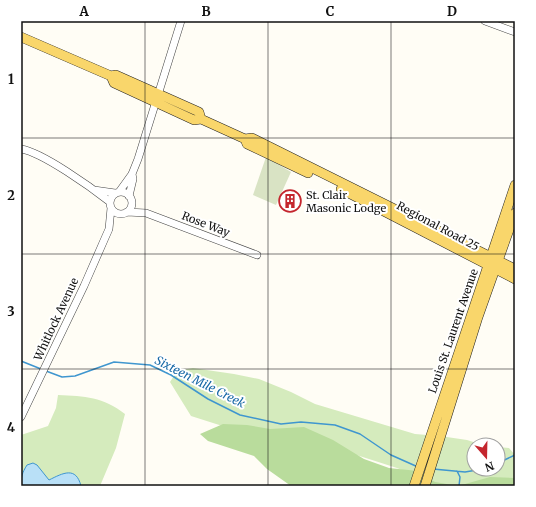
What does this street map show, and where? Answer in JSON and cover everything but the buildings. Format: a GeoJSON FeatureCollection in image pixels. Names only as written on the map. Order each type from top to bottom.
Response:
{"type":"FeatureCollection","features":[{"type":"Feature","properties":{"kind":"main road","name":"Regional Road 25"},"geometry":{"type":"LineString","coordinates":[[21,37],[111,76],[114,83],[156,98],[194,120],[201,119],[245,139],[252,138],[515,269]]}},
{"type":"Feature","properties":{"kind":"main road","name":"Regional Road 25"},"geometry":{"type":"LineString","coordinates":[[245,139],[247,144],[328,182],[492,269],[515,279]]}},
{"type":"Feature","properties":{"kind":"main road","name":"Louis St. Laurent Avenue"},"geometry":{"type":"LineString","coordinates":[[496,259],[515,185]]}},
{"type":"Feature","properties":{"kind":"main road","name":"Louis St. Laurent Avenue"},"geometry":{"type":"LineString","coordinates":[[414,486],[440,406],[515,213]]}},
{"type":"Feature","properties":{"kind":"main road","name":"Louis St. Laurent Avenue"},"geometry":{"type":"LineString","coordinates":[[425,486],[452,404],[492,269]]}},
{"type":"Feature","properties":{"kind":"street"},"geometry":{"type":"LineString","coordinates":[[111,205],[117,193],[132,174],[181,21]]}},
{"type":"Feature","properties":{"kind":"street"},"geometry":{"type":"LineString","coordinates":[[485,21],[515,32]]}},
{"type":"Feature","properties":{"kind":"street"},"geometry":{"type":"LineString","coordinates":[[21,149],[34,152],[94,190],[111,205],[123,212]]}},
{"type":"Feature","properties":{"kind":"street"},"geometry":{"type":"LineString","coordinates":[[130,199],[133,179],[132,174]]}},
{"type":"Feature","properties":{"kind":"street"},"geometry":{"type":"LineString","coordinates":[[94,190],[117,193]]}},
{"type":"Feature","properties":{"kind":"street","name":"Rose Way"},"geometry":{"type":"LineString","coordinates":[[117,193],[130,199],[146,213]]}},
{"type":"Feature","properties":{"kind":"street","name":"Whitlock Avenue"},"geometry":{"type":"LineString","coordinates":[[23,414],[76,304],[109,229],[123,212],[130,199]]}},
{"type":"Feature","properties":{"kind":"street","name":"Whitlock Avenue"},"geometry":{"type":"LineString","coordinates":[[109,229],[111,205]]}},
{"type":"Feature","properties":{"kind":"street","name":"Rose Way"},"geometry":{"type":"LineString","coordinates":[[123,212],[146,213],[257,255]]}},
{"type":"Feature","properties":{"kind":"green space"},"geometry":{"type":"Polygon","coordinates":[[[266,157],[291,172],[276,205],[253,195],[266,157]]]}},
{"type":"Feature","properties":{"kind":"green space"},"geometry":{"type":"Polygon","coordinates":[[[193,368],[259,379],[315,404],[415,434],[466,440],[466,477],[506,477],[506,448],[509,448],[515,455],[515,478],[489,486],[451,486],[436,484],[397,468],[319,443],[235,430],[191,416],[170,382],[177,371],[193,368]]]}},
{"type":"Feature","properties":{"kind":"green space"},"geometry":{"type":"Polygon","coordinates":[[[58,395],[93,398],[117,408],[125,414],[116,448],[100,486],[21,486],[21,435],[48,426],[56,408],[58,395]]]}},
{"type":"Feature","properties":{"kind":"green space"},"geometry":{"type":"Polygon","coordinates":[[[223,424],[247,425],[270,429],[304,427],[333,440],[364,459],[389,468],[418,471],[435,482],[458,486],[291,486],[267,469],[254,456],[208,441],[200,434],[223,424]]]}},
{"type":"Feature","properties":{"kind":"green space"},"geometry":{"type":"Polygon","coordinates":[[[490,477],[515,478],[515,486],[458,486],[490,477]]]}},
{"type":"Feature","properties":{"kind":"water"},"geometry":{"type":"Polygon","coordinates":[[[33,463],[37,465],[49,480],[59,475],[72,473],[79,480],[81,486],[21,486],[24,470],[27,465],[33,463]]]}},
{"type":"Feature","properties":{"kind":"waterway","name":"Sixteen Mile Creek"},"geometry":{"type":"LineString","coordinates":[[21,361],[41,369]]}},
{"type":"Feature","properties":{"kind":"waterway","name":"Sixteen Mile Creek"},"geometry":{"type":"LineString","coordinates":[[46,371],[62,377],[75,376],[114,362],[150,365],[171,375],[208,399],[240,415],[281,424],[301,422],[335,425],[360,434],[391,455],[418,467]]}},
{"type":"Feature","properties":{"kind":"waterway","name":"Sixteen Mile Creek"},"geometry":{"type":"LineString","coordinates":[[506,459],[515,455]]}},
{"type":"Feature","properties":{"kind":"waterway","name":"Sixteen Mile Creek"},"geometry":{"type":"LineString","coordinates":[[433,469],[466,472]]}},
{"type":"Feature","properties":{"kind":"waterway"},"geometry":{"type":"LineString","coordinates":[[457,471],[460,477],[459,486]]}},
{"type":"Feature","properties":{"kind":"place","name":"St. Clair Masonic Lodge"},"geometry":{"type":"Point","coordinates":[290,201]}}]}
